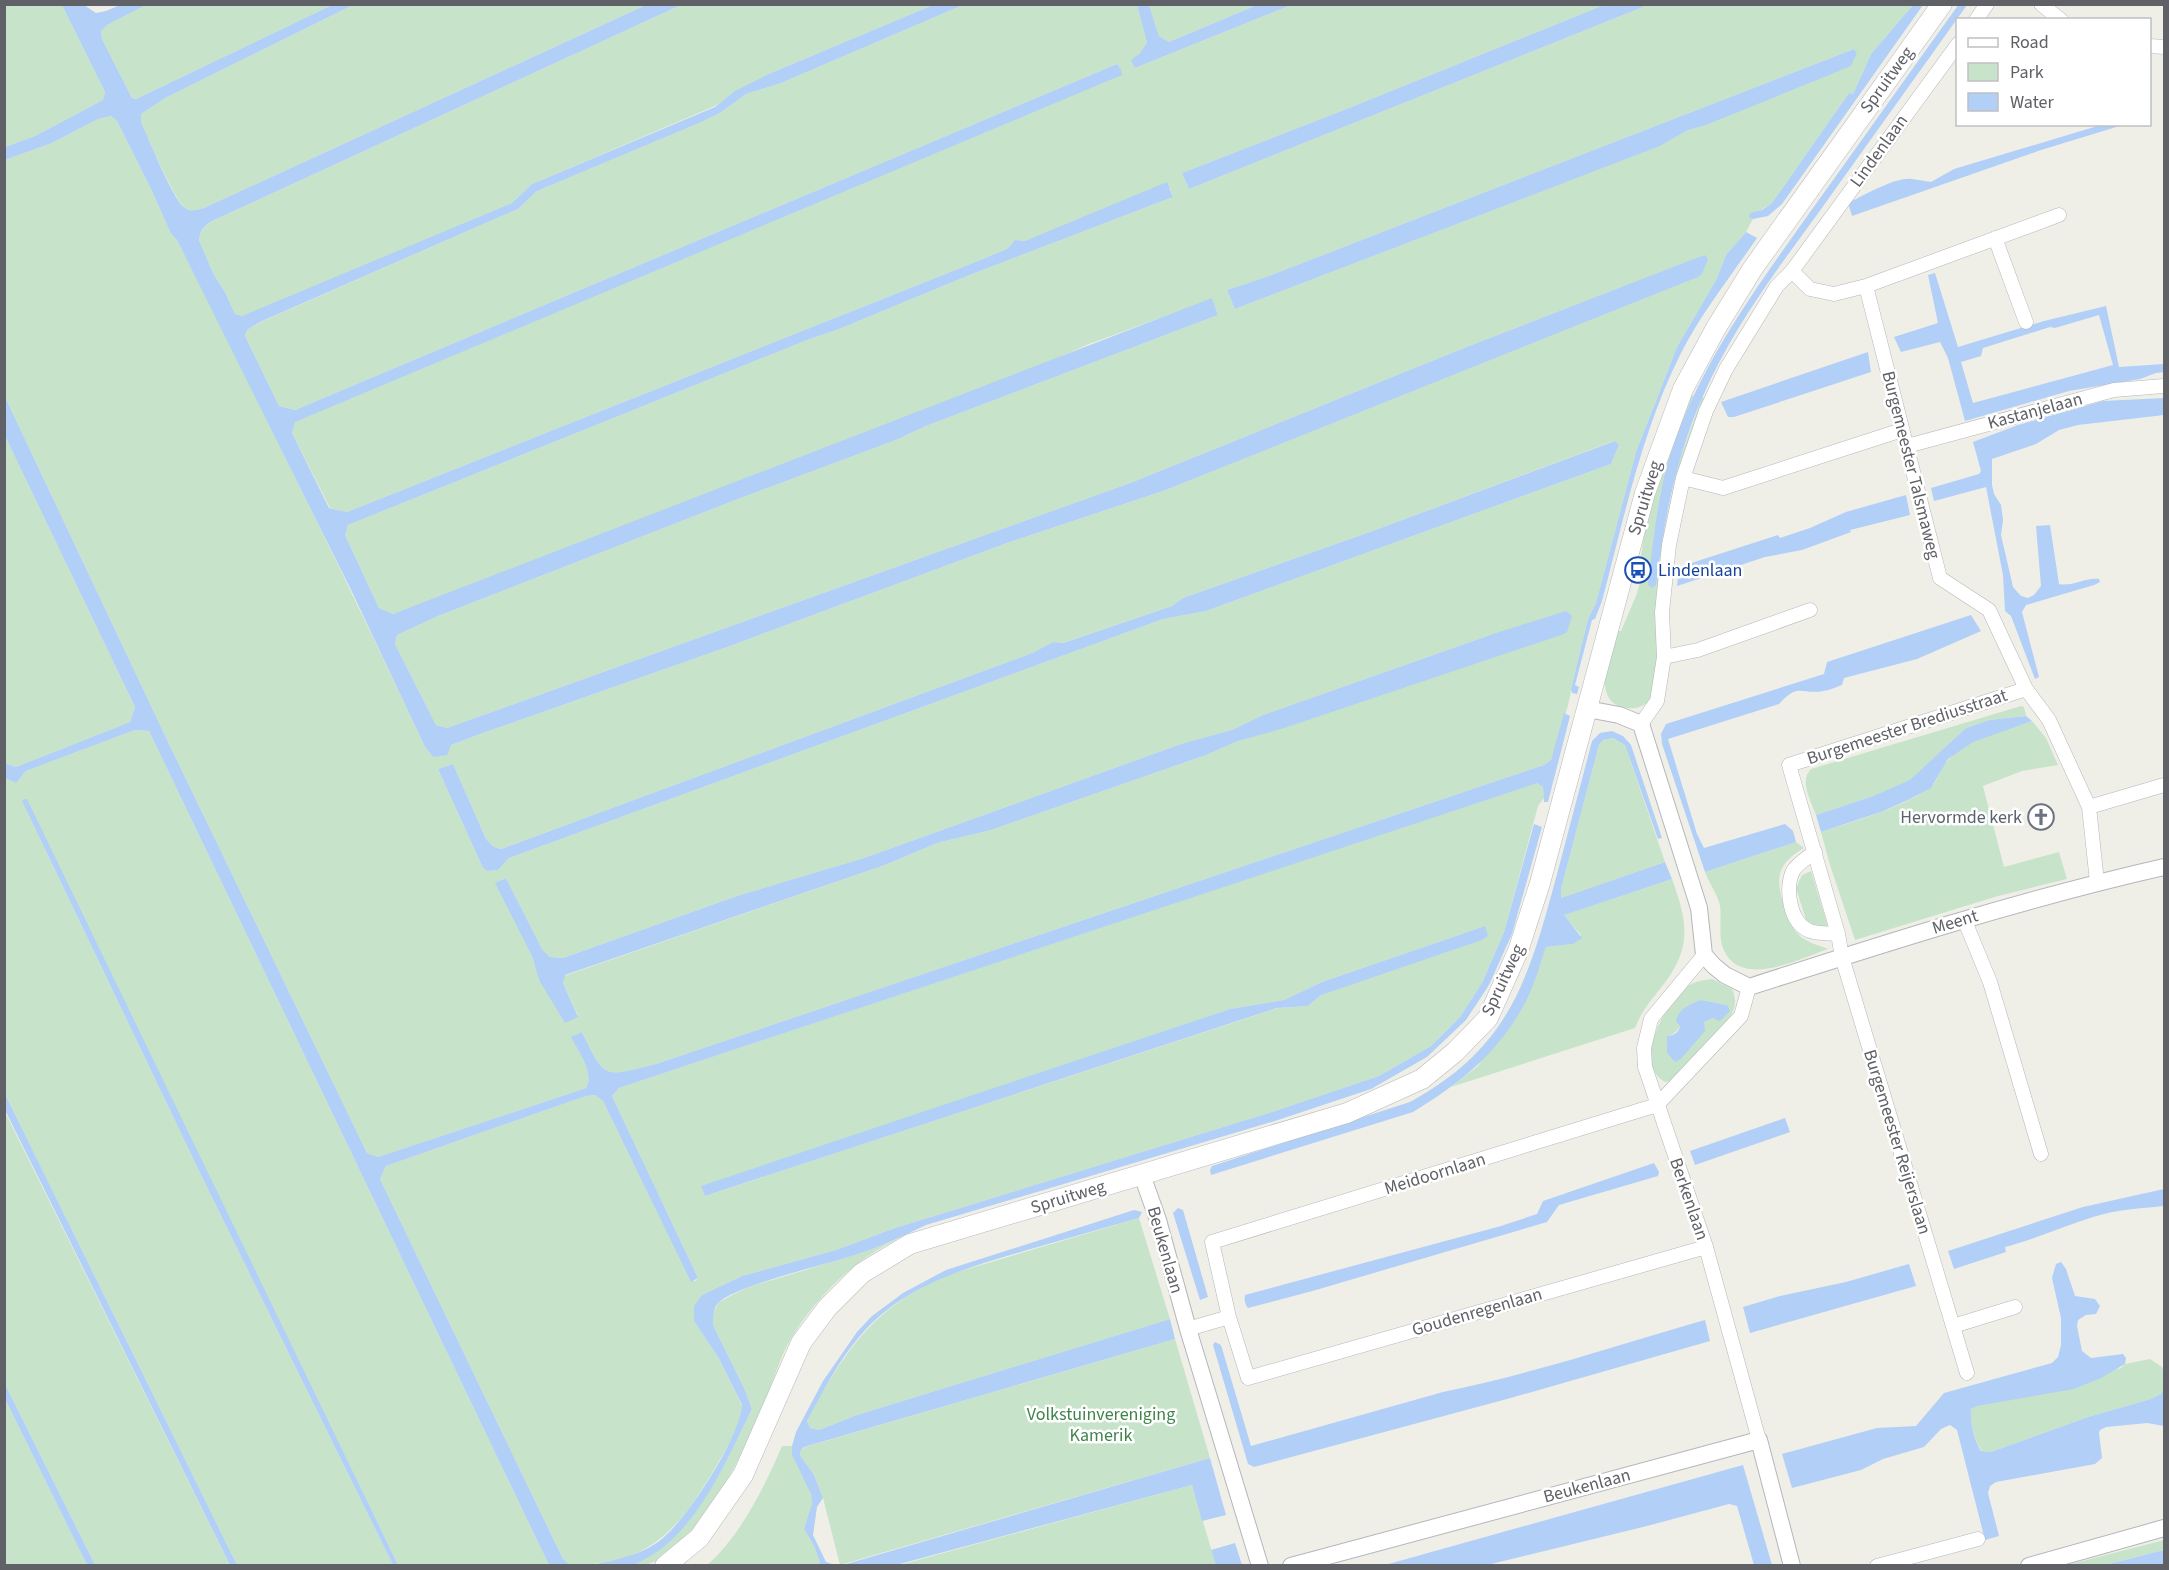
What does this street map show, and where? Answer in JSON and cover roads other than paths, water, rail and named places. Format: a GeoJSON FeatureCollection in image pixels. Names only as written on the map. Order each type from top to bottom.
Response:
{"type":"FeatureCollection","features":[{"type":"Feature","properties":{"kind":"main road","name":"Spruitweg"},"geometry":{"type":"LineString","coordinates":[[664,1566],[699,1538],[743,1474],[801,1343],[827,1308],[862,1273],[910,1244],[1347,1113],[1422,1079],[1455,1052],[1488,1018],[1518,951],[1540,883],[1645,493],[1683,389],[1716,328],[1753,268],[1942,4]]}},
{"type":"Feature","properties":{"kind":"street"},"geometry":{"type":"LineString","coordinates":[[1977,18],[1987,4]]}},
{"type":"Feature","properties":{"kind":"street"},"geometry":{"type":"LineString","coordinates":[[2041,4],[2058,18]]}},
{"type":"Feature","properties":{"kind":"street","name":"Lindenlaan"},"geometry":{"type":"LineString","coordinates":[[1641,724],[1657,701],[1664,657],[1662,612],[1669,545],[1683,478],[1706,411],[1726,369],[1778,286],[1792,271],[1956,47]]}},
{"type":"Feature","properties":{"kind":"street"},"geometry":{"type":"LineString","coordinates":[[1792,271],[1809,289],[1834,294],[1866,286],[2059,215]]}},
{"type":"Feature","properties":{"kind":"street"},"geometry":{"type":"LineString","coordinates":[[1995,238],[2026,322]]}},
{"type":"Feature","properties":{"kind":"street","name":"Burgemeester Talsmaweg"},"geometry":{"type":"LineString","coordinates":[[1866,286],[1940,578],[1989,610],[2026,689],[2049,720],[2089,807],[2097,882]]}},
{"type":"Feature","properties":{"kind":"street","name":"Kastanjelaan"},"geometry":{"type":"LineString","coordinates":[[1907,446],[2114,390],[2164,386]]}},
{"type":"Feature","properties":{"kind":"street"},"geometry":{"type":"LineString","coordinates":[[1683,478],[1723,488],[1902,430]]}},
{"type":"Feature","properties":{"kind":"street"},"geometry":{"type":"LineString","coordinates":[[1664,657],[1698,650],[1810,610]]}},
{"type":"Feature","properties":{"kind":"street","name":"Burgemeester Brediusstraat"},"geometry":{"type":"LineString","coordinates":[[1789,765],[2026,689]]}},
{"type":"Feature","properties":{"kind":"street"},"geometry":{"type":"LineString","coordinates":[[1587,709],[1618,715],[1641,724],[1699,908],[1704,955],[1719,971],[1749,987],[1741,1016],[1657,1105],[1645,1067],[1644,1048],[1651,1019],[1704,955]]}},
{"type":"Feature","properties":{"kind":"street","name":"Burgemeester Reijerslaan"},"geometry":{"type":"LineString","coordinates":[[1789,765],[1838,934],[1842,957],[1967,1373]]}},
{"type":"Feature","properties":{"kind":"street"},"geometry":{"type":"LineString","coordinates":[[2089,807],[2164,785]]}},
{"type":"Feature","properties":{"kind":"street"},"geometry":{"type":"LineString","coordinates":[[1815,852],[1794,869],[1789,890],[1792,907],[1798,920],[1809,931],[1838,934]]}},
{"type":"Feature","properties":{"kind":"street","name":"Meent"},"geometry":{"type":"LineString","coordinates":[[1749,987],[1964,919],[2097,882],[2164,867]]}},
{"type":"Feature","properties":{"kind":"street"},"geometry":{"type":"LineString","coordinates":[[1964,919],[1990,982],[2041,1154]]}},
{"type":"Feature","properties":{"kind":"street","name":"Meidoornlaan"},"geometry":{"type":"LineString","coordinates":[[1229,1317],[1212,1242],[1657,1105]]}},
{"type":"Feature","properties":{"kind":"street","name":"Berkenlaan"},"geometry":{"type":"LineString","coordinates":[[1657,1105],[1706,1247],[1759,1440]]}},
{"type":"Feature","properties":{"kind":"street","name":"Beukenlaan"},"geometry":{"type":"LineString","coordinates":[[1142,1175],[1158,1220],[1188,1329],[1260,1566]]}},
{"type":"Feature","properties":{"kind":"street","name":"Goudenregenlaan"},"geometry":{"type":"LineString","coordinates":[[1229,1317],[1248,1378],[1706,1247]]}},
{"type":"Feature","properties":{"kind":"street"},"geometry":{"type":"LineString","coordinates":[[1953,1326],[2015,1307]]}},
{"type":"Feature","properties":{"kind":"street"},"geometry":{"type":"LineString","coordinates":[[1188,1329],[1229,1317]]}},
{"type":"Feature","properties":{"kind":"street"},"geometry":{"type":"LineString","coordinates":[[1759,1440],[1792,1566]]}},
{"type":"Feature","properties":{"kind":"street","name":"Beukenlaan"},"geometry":{"type":"LineString","coordinates":[[1291,1566],[1759,1440]]}},
{"type":"Feature","properties":{"kind":"street"},"geometry":{"type":"LineString","coordinates":[[2029,1566],[2164,1528]]}},
{"type":"Feature","properties":{"kind":"street"},"geometry":{"type":"LineString","coordinates":[[1877,1566],[1917,1561],[1978,1539]]}},
{"type":"Feature","properties":{"kind":"water"},"geometry":{"type":"Polygon","coordinates":[[[1959,4],[1967,5],[1771,278],[1727,347],[1703,396],[1685,442],[1667,513],[1656,585],[1652,588],[1648,585],[1661,490],[1681,424],[1713,359],[1771,267],[1959,4]]]}},
{"type":"Feature","properties":{"kind":"water"},"geometry":{"type":"Polygon","coordinates":[[[62,5],[84,5],[96,13],[120,5],[146,5],[107,25],[101,31],[102,39],[132,98],[136,99],[332,5],[353,5],[167,97],[141,114],[141,122],[174,194],[185,208],[196,210],[646,5],[681,5],[209,223],[201,231],[199,240],[213,273],[235,314],[242,316],[512,203],[532,184],[715,107],[735,91],[771,73],[933,5],[963,5],[781,83],[746,94],[720,113],[697,124],[537,191],[518,209],[260,322],[247,330],[245,336],[279,406],[295,410],[1117,64],[1121,69],[1122,75],[295,422],[292,433],[329,508],[347,512],[963,267],[1007,249],[1015,240],[1025,241],[1167,182],[1173,197],[972,274],[348,525],[345,535],[379,608],[393,614],[1212,298],[1218,315],[738,499],[438,616],[397,635],[395,644],[436,725],[447,728],[1133,482],[1464,348],[1691,260],[1705,255],[1708,259],[1702,274],[1698,277],[1163,491],[1007,543],[730,646],[480,734],[451,745],[447,755],[433,757],[425,747],[353,594],[177,240],[171,234],[117,121],[111,116],[98,119],[52,143],[5,160],[5,147],[35,136],[103,100],[105,92],[62,5]]]}},
{"type":"Feature","properties":{"kind":"water"},"geometry":{"type":"Polygon","coordinates":[[[1137,5],[1149,5],[1159,36],[1169,42],[1257,5],[1291,5],[1135,68],[1131,60],[1147,43],[1137,5]]]}},
{"type":"Feature","properties":{"kind":"water"},"geometry":{"type":"Polygon","coordinates":[[[1604,5],[1648,5],[1189,189],[1182,173],[1349,108],[1604,5]]]}},
{"type":"Feature","properties":{"kind":"water"},"geometry":{"type":"Polygon","coordinates":[[[1913,5],[1923,5],[1782,204],[1768,216],[1753,219],[1749,217],[1750,213],[1762,210],[1772,203],[1849,93],[1853,94],[1871,54],[1913,5]]]}},
{"type":"Feature","properties":{"kind":"water"},"geometry":{"type":"Polygon","coordinates":[[[1854,49],[1857,53],[1851,66],[1686,131],[1660,146],[1235,309],[1227,290],[1269,276],[1854,49]]]}},
{"type":"Feature","properties":{"kind":"water"},"geometry":{"type":"Polygon","coordinates":[[[2098,126],[2120,126],[2041,150],[1852,216],[1848,203],[1888,184],[1905,179],[1931,182],[1954,169],[2098,126]]]}},
{"type":"Feature","properties":{"kind":"water"},"geometry":{"type":"Polygon","coordinates":[[[1746,232],[1757,238],[1689,338],[1667,382],[1655,413],[1635,475],[1602,601],[1595,619],[1592,620],[1575,685],[1579,687],[1577,694],[1572,693],[1571,689],[1588,619],[1596,603],[1636,452],[1677,347],[1716,280],[1726,255],[1746,232]]]}},
{"type":"Feature","properties":{"kind":"water"},"geometry":{"type":"Polygon","coordinates":[[[1935,273],[1958,347],[2044,321],[2106,306],[2119,367],[2164,364],[2164,372],[2140,379],[2069,391],[1965,421],[1948,358],[1940,342],[1901,352],[1894,337],[1938,323],[1928,275],[1935,273]],[[2099,315],[2055,328],[2050,327],[1983,348],[1981,356],[1961,362],[1973,403],[2113,365],[2099,315]]]}},
{"type":"Feature","properties":{"kind":"water"},"geometry":{"type":"Polygon","coordinates":[[[1868,352],[1871,372],[1734,417],[1728,417],[1721,402],[1868,352]]]}},
{"type":"Feature","properties":{"kind":"water"},"geometry":{"type":"Polygon","coordinates":[[[5,397],[170,746],[367,1153],[378,1157],[586,1088],[587,1069],[571,1037],[582,1032],[596,1060],[608,1071],[626,1071],[656,1064],[1544,765],[1551,760],[1564,713],[1570,716],[1548,802],[1544,802],[1543,787],[1537,783],[619,1088],[612,1096],[698,1278],[691,1282],[603,1101],[595,1095],[586,1096],[386,1166],[380,1179],[563,1559],[570,1565],[549,1565],[149,731],[135,730],[26,771],[16,783],[5,778],[5,758],[7,764],[16,767],[130,722],[135,707],[5,436],[5,397]]]}},
{"type":"Feature","properties":{"kind":"water"},"geometry":{"type":"Polygon","coordinates":[[[2164,398],[2164,415],[2078,425],[2059,430],[2036,444],[1992,459],[1992,485],[1994,494],[2001,505],[2003,520],[2001,535],[2013,587],[2021,596],[2028,598],[2034,595],[2041,586],[2036,526],[2050,525],[2059,584],[2064,585],[2089,579],[2099,579],[2100,582],[2026,605],[2022,612],[2039,677],[2035,679],[2011,616],[2005,611],[2003,575],[1986,487],[1934,501],[1931,488],[1979,474],[1981,471],[1973,442],[2018,425],[2103,401],[2164,398]]]}},
{"type":"Feature","properties":{"kind":"water"},"geometry":{"type":"Polygon","coordinates":[[[1615,441],[1619,445],[1611,464],[1206,611],[1163,619],[509,858],[498,870],[487,871],[483,868],[438,769],[453,764],[486,839],[494,847],[501,849],[1032,653],[1053,642],[1063,643],[1172,606],[1183,598],[1615,441]]]}},
{"type":"Feature","properties":{"kind":"water"},"geometry":{"type":"Polygon","coordinates":[[[1906,495],[1910,515],[1850,530],[1851,532],[1802,550],[1765,557],[1677,586],[1679,567],[1778,535],[1780,538],[1846,512],[1906,495]]]}},
{"type":"Feature","properties":{"kind":"water"},"geometry":{"type":"Polygon","coordinates":[[[1566,611],[1572,616],[1567,632],[1564,634],[1284,728],[1238,741],[1206,755],[991,830],[937,843],[885,865],[565,975],[563,983],[578,1017],[565,1023],[539,980],[532,956],[495,883],[506,878],[542,949],[550,957],[563,958],[737,896],[864,858],[1184,743],[1232,730],[1263,715],[1493,634],[1566,611]]]}},
{"type":"Feature","properties":{"kind":"water"},"geometry":{"type":"Polygon","coordinates":[[[1971,615],[1981,631],[1917,659],[1844,678],[1842,685],[1828,690],[1796,691],[1779,704],[1668,739],[1697,834],[1704,848],[1785,824],[1793,831],[1796,842],[1705,872],[1662,744],[1661,734],[1666,724],[1824,674],[1827,662],[1971,615]]]}},
{"type":"Feature","properties":{"kind":"water"},"geometry":{"type":"Polygon","coordinates":[[[2026,716],[2032,721],[1973,742],[1948,759],[1931,788],[1881,812],[1821,832],[1816,815],[1873,796],[1910,780],[1966,728],[1989,720],[2026,716]]]}},
{"type":"Feature","properties":{"kind":"water"},"geometry":{"type":"Polygon","coordinates":[[[1612,731],[1623,736],[1631,745],[1662,838],[1658,839],[1625,745],[1613,738],[1603,740],[1599,745],[1561,889],[1561,898],[1665,862],[1672,879],[1564,915],[1582,938],[1573,944],[1546,947],[1527,999],[1505,1035],[1478,1064],[1431,1101],[1413,1112],[1211,1175],[1212,1166],[1410,1102],[1444,1081],[1471,1059],[1492,1035],[1510,1008],[1524,980],[1546,915],[1592,741],[1600,733],[1612,731]]]}},
{"type":"Feature","properties":{"kind":"water"},"geometry":{"type":"Polygon","coordinates":[[[27,799],[398,1565],[393,1565],[202,1177],[22,801],[27,799]]]}},
{"type":"Feature","properties":{"kind":"water"},"geometry":{"type":"Polygon","coordinates":[[[1534,824],[1542,827],[1512,934],[1489,985],[1466,1020],[1427,1057],[1371,1089],[1278,1120],[926,1225],[858,1254],[743,1289],[718,1303],[714,1310],[713,1325],[752,1409],[709,1492],[696,1512],[665,1546],[634,1565],[593,1565],[643,1550],[658,1542],[669,1532],[696,1499],[732,1438],[742,1405],[718,1357],[694,1321],[694,1306],[702,1295],[742,1276],[836,1250],[895,1228],[1275,1111],[1379,1076],[1431,1046],[1460,1017],[1482,983],[1504,932],[1534,824]]]}},
{"type":"Feature","properties":{"kind":"water"},"geometry":{"type":"Polygon","coordinates":[[[1485,926],[1488,936],[1482,940],[1321,995],[1308,1006],[1277,1008],[705,1196],[701,1186],[1230,1009],[1284,1000],[1322,982],[1485,926]]]}},
{"type":"Feature","properties":{"kind":"water"},"geometry":{"type":"Polygon","coordinates":[[[1701,1000],[1727,1005],[1730,1011],[1720,1021],[1713,1018],[1704,1022],[1705,1031],[1681,1059],[1675,1062],[1667,1053],[1667,1036],[1678,1030],[1680,1026],[1676,1021],[1682,1010],[1701,1000]]]}},
{"type":"Feature","properties":{"kind":"water"},"geometry":{"type":"Polygon","coordinates":[[[5,1094],[237,1565],[230,1565],[5,1110],[5,1094]]]}},
{"type":"Feature","properties":{"kind":"water"},"geometry":{"type":"Polygon","coordinates":[[[1785,1118],[1790,1132],[1695,1165],[1690,1151],[1785,1118]]]}},
{"type":"Feature","properties":{"kind":"water"},"geometry":{"type":"Polygon","coordinates":[[[1654,1163],[1659,1172],[1658,1176],[1559,1205],[1547,1222],[1316,1290],[1248,1308],[1245,1304],[1245,1295],[1501,1226],[1537,1214],[1543,1201],[1654,1163]]]}},
{"type":"Feature","properties":{"kind":"water"},"geometry":{"type":"Polygon","coordinates":[[[2164,1189],[2164,1206],[2104,1214],[2005,1247],[2006,1252],[1954,1269],[1948,1251],[2083,1207],[2164,1189]]]}},
{"type":"Feature","properties":{"kind":"water"},"geometry":{"type":"Polygon","coordinates":[[[1178,1208],[1183,1210],[1208,1297],[1200,1300],[1173,1213],[1178,1208]]]}},
{"type":"Feature","properties":{"kind":"water"},"geometry":{"type":"Polygon","coordinates":[[[1134,1210],[1142,1212],[1139,1218],[1002,1257],[936,1281],[895,1304],[860,1336],[838,1366],[807,1421],[810,1428],[819,1430],[857,1415],[1170,1319],[1175,1339],[804,1447],[800,1455],[814,1475],[823,1498],[817,1507],[813,1535],[826,1562],[835,1565],[818,1565],[820,1563],[814,1546],[804,1529],[812,1504],[811,1494],[792,1455],[792,1446],[796,1432],[823,1381],[857,1332],[872,1316],[903,1293],[946,1270],[1134,1210]]]}},
{"type":"Feature","properties":{"kind":"water"},"geometry":{"type":"Polygon","coordinates":[[[2061,1262],[2066,1269],[2075,1296],[2095,1299],[2100,1306],[2096,1314],[2086,1315],[2078,1320],[2082,1351],[2091,1358],[2123,1354],[2126,1358],[2125,1364],[2101,1378],[2074,1389],[1977,1406],[1971,1409],[1973,1431],[1981,1451],[1991,1452],[2088,1417],[2151,1399],[2161,1394],[2164,1388],[2164,1426],[2147,1423],[2106,1427],[2099,1433],[2102,1458],[2095,1464],[1996,1482],[1990,1486],[1988,1493],[1999,1536],[1985,1540],[1957,1430],[1950,1425],[1941,1429],[1924,1447],[1883,1459],[1861,1470],[1792,1488],[1782,1454],[1877,1428],[1916,1426],[1944,1393],[2052,1363],[2058,1357],[2061,1345],[2061,1318],[2052,1278],[2056,1264],[2061,1262]]]}},
{"type":"Feature","properties":{"kind":"water"},"geometry":{"type":"Polygon","coordinates":[[[1909,1264],[1916,1286],[1750,1333],[1743,1307],[1909,1264]]]}},
{"type":"Feature","properties":{"kind":"water"},"geometry":{"type":"Polygon","coordinates":[[[1705,1320],[1710,1341],[1507,1399],[1254,1467],[1248,1464],[1213,1345],[1215,1342],[1221,1345],[1251,1446],[1443,1392],[1542,1368],[1705,1320]]]}},
{"type":"Feature","properties":{"kind":"water"},"geometry":{"type":"Polygon","coordinates":[[[5,1384],[95,1565],[87,1565],[5,1399],[5,1384]]]}},
{"type":"Feature","properties":{"kind":"water"},"geometry":{"type":"Polygon","coordinates":[[[1210,1458],[1226,1515],[1202,1521],[1192,1485],[896,1565],[843,1565],[1210,1458]]]}},
{"type":"Feature","properties":{"kind":"water"},"geometry":{"type":"Polygon","coordinates":[[[1743,1465],[1772,1565],[1754,1565],[1737,1506],[1729,1504],[1487,1565],[1385,1565],[1743,1465]]]}},
{"type":"Feature","properties":{"kind":"water"},"geometry":{"type":"Polygon","coordinates":[[[1235,1543],[1242,1565],[1216,1565],[1211,1550],[1235,1543]]]}},
{"type":"Feature","properties":{"kind":"water"},"geometry":{"type":"Polygon","coordinates":[[[2164,1550],[2164,1565],[2105,1565],[2164,1550]]]}},
{"type":"Feature","properties":{"kind":"place","name":"Lindenlaan"},"geometry":{"type":"Point","coordinates":[1638,570]}},
{"type":"Feature","properties":{"kind":"place","name":"Hervormde kerk"},"geometry":{"type":"Point","coordinates":[2041,817]}},
{"type":"Feature","properties":{"kind":"park label","name":"Volkstuinvereniging Kamerik"},"geometry":{"type":"Point","coordinates":[1101,1424]}}]}
